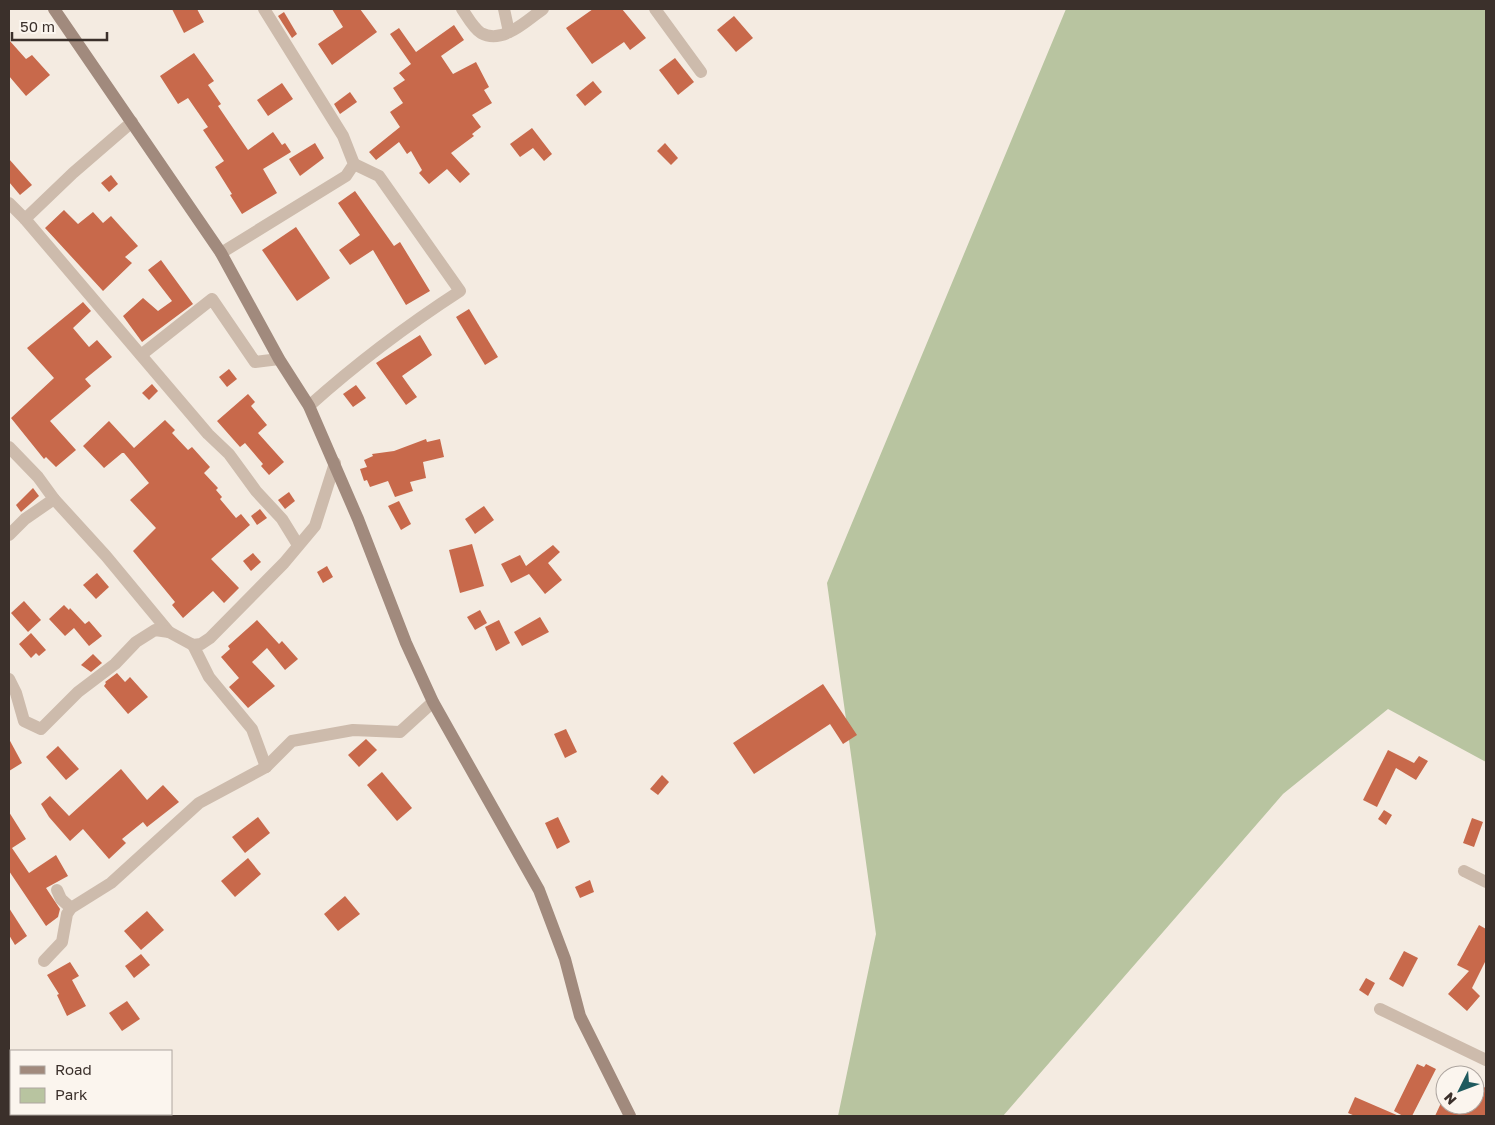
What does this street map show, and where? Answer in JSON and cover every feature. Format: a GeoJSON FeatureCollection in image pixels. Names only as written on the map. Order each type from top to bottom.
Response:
{"type":"FeatureCollection","features":[{"type":"Feature","properties":{"kind":"main road"},"geometry":{"type":"LineString","coordinates":[[54,9],[221,253],[279,358],[309,406],[335,463],[406,643],[433,702],[539,890],[565,959],[580,1016],[630,1116]]}},
{"type":"Feature","properties":{"kind":"street"},"geometry":{"type":"LineString","coordinates":[[264,9],[343,136],[354,164],[379,176],[460,291],[404,327],[309,406]]}},
{"type":"Feature","properties":{"kind":"street"},"geometry":{"type":"LineString","coordinates":[[462,9],[482,33],[495,36],[509,32],[543,9]]}},
{"type":"Feature","properties":{"kind":"street"},"geometry":{"type":"LineString","coordinates":[[504,9],[509,32]]}},
{"type":"Feature","properties":{"kind":"street"},"geometry":{"type":"LineString","coordinates":[[655,9],[701,72]]}},
{"type":"Feature","properties":{"kind":"street"},"geometry":{"type":"LineString","coordinates":[[25,219],[72,173],[132,122]]}},
{"type":"Feature","properties":{"kind":"street"},"geometry":{"type":"LineString","coordinates":[[221,253],[346,176],[354,164]]}},
{"type":"Feature","properties":{"kind":"street"},"geometry":{"type":"LineString","coordinates":[[9,203],[25,219],[208,434],[230,454],[256,490],[268,502],[289,530],[298,545]]}},
{"type":"Feature","properties":{"kind":"street"},"geometry":{"type":"LineString","coordinates":[[141,355],[212,299],[255,362],[279,358]]}},
{"type":"Feature","properties":{"kind":"street"},"geometry":{"type":"LineString","coordinates":[[9,447],[38,477],[54,499],[106,556],[169,632]]}},
{"type":"Feature","properties":{"kind":"street"},"geometry":{"type":"LineString","coordinates":[[9,679],[16,693],[24,721],[41,729],[78,692],[115,664],[136,642],[155,630],[169,632],[194,645],[201,644],[235,615],[284,563],[315,526],[335,463]]}},
{"type":"Feature","properties":{"kind":"street"},"geometry":{"type":"LineString","coordinates":[[9,535],[25,519],[54,499]]}},
{"type":"Feature","properties":{"kind":"street"},"geometry":{"type":"LineString","coordinates":[[289,530],[311,530]]}},
{"type":"Feature","properties":{"kind":"street"},"geometry":{"type":"LineString","coordinates":[[194,645],[209,677],[252,729],[266,767]]}},
{"type":"Feature","properties":{"kind":"street"},"geometry":{"type":"LineString","coordinates":[[44,961],[62,942],[67,914],[71,908],[111,883],[199,803],[266,767],[295,739],[353,730],[400,732],[433,702]]}},
{"type":"Feature","properties":{"kind":"street"},"geometry":{"type":"LineString","coordinates":[[1464,871],[1486,882]]}},
{"type":"Feature","properties":{"kind":"street"},"geometry":{"type":"LineString","coordinates":[[56,890],[61,899],[71,908]]}},
{"type":"Feature","properties":{"kind":"street"},"geometry":{"type":"LineString","coordinates":[[1380,1009],[1486,1060]]}},
{"type":"Feature","properties":{"kind":"green space"},"geometry":{"type":"Polygon","coordinates":[[[1066,9],[1486,9],[1486,762],[1388,709],[1283,794],[1003,1116],[838,1116],[876,934],[827,583],[1066,9]]]}},
{"type":"Feature","properties":{"kind":"building"},"geometry":{"type":"Polygon","coordinates":[[[172,9],[197,9],[204,22],[184,33],[172,9]]]}},
{"type":"Feature","properties":{"kind":"building"},"geometry":{"type":"Polygon","coordinates":[[[332,9],[360,9],[377,32],[332,65],[318,44],[343,27],[332,9]]]}},
{"type":"Feature","properties":{"kind":"building"},"geometry":{"type":"Polygon","coordinates":[[[593,9],[622,9],[646,38],[630,50],[624,42],[592,64],[566,28],[593,9]]]}},
{"type":"Feature","properties":{"kind":"building"},"geometry":{"type":"Polygon","coordinates":[[[284,12],[297,34],[292,38],[278,16],[284,12]]]}},
{"type":"Feature","properties":{"kind":"building"},"geometry":{"type":"Polygon","coordinates":[[[734,16],[753,38],[736,52],[717,30],[734,16]]]}},
{"type":"Feature","properties":{"kind":"building"},"geometry":{"type":"Polygon","coordinates":[[[454,25],[464,40],[441,56],[453,74],[476,62],[489,87],[484,90],[492,103],[472,115],[481,127],[472,134],[474,136],[451,153],[470,174],[460,183],[447,169],[429,184],[419,173],[422,170],[411,151],[407,154],[399,142],[376,160],[369,152],[400,127],[390,112],[403,103],[393,88],[405,80],[399,73],[411,64],[390,34],[399,28],[416,52],[454,25]]]}},
{"type":"Feature","properties":{"kind":"building"},"geometry":{"type":"Polygon","coordinates":[[[9,40],[26,59],[32,55],[50,75],[26,96],[9,76],[9,40]]]}},
{"type":"Feature","properties":{"kind":"building"},"geometry":{"type":"Polygon","coordinates":[[[194,53],[214,81],[208,85],[221,104],[218,106],[248,150],[273,132],[282,145],[285,143],[291,152],[263,169],[277,193],[242,214],[215,167],[224,161],[203,130],[208,127],[188,98],[178,104],[160,76],[194,53]]]}},
{"type":"Feature","properties":{"kind":"building"},"geometry":{"type":"Polygon","coordinates":[[[675,58],[694,82],[678,95],[659,70],[675,58]]]}},
{"type":"Feature","properties":{"kind":"building"},"geometry":{"type":"Polygon","coordinates":[[[593,81],[602,92],[585,106],[576,95],[593,81]]]}},
{"type":"Feature","properties":{"kind":"building"},"geometry":{"type":"Polygon","coordinates":[[[282,83],[293,99],[268,116],[257,100],[282,83]]]}},
{"type":"Feature","properties":{"kind":"building"},"geometry":{"type":"Polygon","coordinates":[[[350,92],[357,102],[340,114],[334,104],[350,92]]]}},
{"type":"Feature","properties":{"kind":"building"},"geometry":{"type":"Polygon","coordinates":[[[532,128],[552,154],[544,161],[533,148],[520,157],[510,144],[532,128]]]}},
{"type":"Feature","properties":{"kind":"building"},"geometry":{"type":"Polygon","coordinates":[[[315,143],[324,158],[300,176],[289,159],[315,143]]]}},
{"type":"Feature","properties":{"kind":"building"},"geometry":{"type":"Polygon","coordinates":[[[665,143],[678,158],[671,165],[657,151],[665,143]]]}},
{"type":"Feature","properties":{"kind":"building"},"geometry":{"type":"Polygon","coordinates":[[[9,159],[32,185],[20,195],[9,182],[9,159]]]}},
{"type":"Feature","properties":{"kind":"building"},"geometry":{"type":"Polygon","coordinates":[[[111,175],[118,184],[109,192],[101,183],[111,175]]]}},
{"type":"Feature","properties":{"kind":"building"},"geometry":{"type":"Polygon","coordinates":[[[355,191],[394,246],[400,242],[430,291],[406,305],[373,250],[350,265],[339,250],[360,235],[338,203],[355,191]]]}},
{"type":"Feature","properties":{"kind":"building"},"geometry":{"type":"Polygon","coordinates":[[[64,210],[78,224],[93,212],[103,223],[111,216],[138,246],[125,257],[132,263],[103,291],[45,228],[64,210]]]}},
{"type":"Feature","properties":{"kind":"building"},"geometry":{"type":"Polygon","coordinates":[[[296,227],[330,278],[297,301],[262,250],[296,227]]]}},
{"type":"Feature","properties":{"kind":"building"},"geometry":{"type":"Polygon","coordinates":[[[161,260],[193,304],[142,342],[123,316],[143,298],[158,311],[172,301],[148,270],[161,260]]]}},
{"type":"Feature","properties":{"kind":"building"},"geometry":{"type":"Polygon","coordinates":[[[83,302],[91,311],[73,328],[89,347],[97,340],[112,357],[85,379],[91,386],[50,421],[76,450],[56,467],[46,457],[44,459],[11,418],[54,378],[27,348],[83,302]]]}},
{"type":"Feature","properties":{"kind":"building"},"geometry":{"type":"Polygon","coordinates":[[[469,309],[498,357],[485,365],[456,317],[469,309]]]}},
{"type":"Feature","properties":{"kind":"building"},"geometry":{"type":"Polygon","coordinates":[[[420,335],[432,355],[402,376],[417,397],[406,405],[376,363],[420,335]]]}},
{"type":"Feature","properties":{"kind":"building"},"geometry":{"type":"Polygon","coordinates":[[[229,369],[237,379],[227,387],[219,377],[229,369]]]}},
{"type":"Feature","properties":{"kind":"building"},"geometry":{"type":"Polygon","coordinates":[[[152,384],[158,391],[149,400],[142,393],[152,384]]]}},
{"type":"Feature","properties":{"kind":"building"},"geometry":{"type":"Polygon","coordinates":[[[356,385],[366,398],[353,407],[343,394],[356,385]]]}},
{"type":"Feature","properties":{"kind":"building"},"geometry":{"type":"Polygon","coordinates":[[[248,394],[255,402],[251,406],[267,425],[258,433],[284,462],[269,475],[261,466],[263,464],[245,443],[240,447],[217,421],[248,394]]]}},
{"type":"Feature","properties":{"kind":"building"},"geometry":{"type":"Polygon","coordinates":[[[165,420],[175,430],[172,433],[188,450],[192,447],[210,467],[204,473],[218,488],[216,490],[222,497],[220,499],[236,518],[241,514],[250,525],[211,559],[239,588],[224,603],[213,591],[183,618],[172,605],[175,602],[133,551],[156,528],[130,500],[149,483],[124,453],[104,468],[83,446],[109,421],[134,448],[165,420]]]}},
{"type":"Feature","properties":{"kind":"building"},"geometry":{"type":"Polygon","coordinates":[[[426,439],[427,442],[440,439],[444,457],[423,462],[426,478],[410,482],[413,491],[395,497],[388,481],[370,487],[367,480],[364,481],[360,469],[367,467],[364,460],[373,456],[372,454],[394,451],[426,439]]]}},
{"type":"Feature","properties":{"kind":"building"},"geometry":{"type":"Polygon","coordinates":[[[33,488],[39,496],[21,512],[16,505],[33,488]]]}},
{"type":"Feature","properties":{"kind":"building"},"geometry":{"type":"Polygon","coordinates":[[[289,492],[295,501],[285,509],[278,500],[289,492]]]}},
{"type":"Feature","properties":{"kind":"building"},"geometry":{"type":"Polygon","coordinates":[[[399,501],[411,524],[401,530],[388,506],[399,501]]]}},
{"type":"Feature","properties":{"kind":"building"},"geometry":{"type":"Polygon","coordinates":[[[484,506],[494,520],[475,534],[465,519],[484,506]]]}},
{"type":"Feature","properties":{"kind":"building"},"geometry":{"type":"Polygon","coordinates":[[[260,509],[267,518],[257,525],[251,516],[260,509]]]}},
{"type":"Feature","properties":{"kind":"building"},"geometry":{"type":"Polygon","coordinates":[[[472,544],[484,586],[460,593],[449,550],[472,544]]]}},
{"type":"Feature","properties":{"kind":"building"},"geometry":{"type":"Polygon","coordinates":[[[553,545],[560,552],[548,563],[562,580],[545,594],[529,574],[511,583],[501,564],[520,555],[526,566],[553,545]]]}},
{"type":"Feature","properties":{"kind":"building"},"geometry":{"type":"Polygon","coordinates":[[[253,553],[261,562],[251,571],[243,561],[253,553]]]}},
{"type":"Feature","properties":{"kind":"building"},"geometry":{"type":"Polygon","coordinates":[[[327,566],[333,577],[323,583],[317,572],[327,566]]]}},
{"type":"Feature","properties":{"kind":"building"},"geometry":{"type":"Polygon","coordinates":[[[97,573],[109,587],[96,599],[83,585],[97,573]]]}},
{"type":"Feature","properties":{"kind":"building"},"geometry":{"type":"Polygon","coordinates":[[[24,601],[41,620],[28,632],[11,613],[24,601]]]}},
{"type":"Feature","properties":{"kind":"building"},"geometry":{"type":"Polygon","coordinates":[[[64,605],[69,610],[70,608],[85,624],[89,621],[102,636],[89,646],[74,628],[65,636],[49,619],[64,605]]]}},
{"type":"Feature","properties":{"kind":"building"},"geometry":{"type":"Polygon","coordinates":[[[480,610],[487,623],[475,630],[467,617],[480,610]]]}},
{"type":"Feature","properties":{"kind":"building"},"geometry":{"type":"Polygon","coordinates":[[[540,617],[549,632],[522,646],[514,632],[540,617]]]}},
{"type":"Feature","properties":{"kind":"building"},"geometry":{"type":"Polygon","coordinates":[[[257,620],[279,644],[282,641],[298,659],[285,670],[267,648],[252,662],[275,686],[248,708],[229,687],[239,678],[221,657],[230,649],[228,646],[257,620]]]}},
{"type":"Feature","properties":{"kind":"building"},"geometry":{"type":"Polygon","coordinates":[[[499,620],[510,643],[496,651],[485,627],[499,620]]]}},
{"type":"Feature","properties":{"kind":"building"},"geometry":{"type":"Polygon","coordinates":[[[31,633],[46,650],[39,656],[36,653],[31,658],[19,644],[31,633]]]}},
{"type":"Feature","properties":{"kind":"building"},"geometry":{"type":"Polygon","coordinates":[[[93,654],[102,663],[91,672],[81,665],[93,654]]]}},
{"type":"Feature","properties":{"kind":"building"},"geometry":{"type":"Polygon","coordinates":[[[117,673],[125,682],[130,677],[148,697],[128,714],[104,686],[105,682],[117,673]]]}},
{"type":"Feature","properties":{"kind":"building"},"geometry":{"type":"Polygon","coordinates":[[[823,684],[857,735],[843,744],[830,724],[754,774],[733,743],[823,684]]]}},
{"type":"Feature","properties":{"kind":"building"},"geometry":{"type":"Polygon","coordinates":[[[566,729],[577,752],[565,758],[554,734],[566,729]]]}},
{"type":"Feature","properties":{"kind":"building"},"geometry":{"type":"Polygon","coordinates":[[[9,739],[22,763],[9,771],[9,739]]]}},
{"type":"Feature","properties":{"kind":"building"},"geometry":{"type":"Polygon","coordinates":[[[366,739],[377,750],[359,767],[348,755],[366,739]]]}},
{"type":"Feature","properties":{"kind":"building"},"geometry":{"type":"Polygon","coordinates":[[[58,746],[79,769],[66,780],[46,757],[58,746]]]}},
{"type":"Feature","properties":{"kind":"building"},"geometry":{"type":"Polygon","coordinates":[[[1388,750],[1414,763],[1419,756],[1428,761],[1416,780],[1396,768],[1377,807],[1363,800],[1388,750]]]}},
{"type":"Feature","properties":{"kind":"building"},"geometry":{"type":"Polygon","coordinates":[[[121,769],[147,800],[163,785],[179,802],[147,827],[143,822],[122,839],[126,843],[109,859],[83,829],[70,841],[49,817],[41,804],[50,796],[69,816],[121,769]]]}},
{"type":"Feature","properties":{"kind":"building"},"geometry":{"type":"Polygon","coordinates":[[[382,772],[412,808],[397,821],[367,785],[382,772]]]}},
{"type":"Feature","properties":{"kind":"building"},"geometry":{"type":"Polygon","coordinates":[[[662,775],[669,782],[658,795],[650,789],[662,775]]]}},
{"type":"Feature","properties":{"kind":"building"},"geometry":{"type":"Polygon","coordinates":[[[1384,810],[1392,815],[1386,825],[1378,819],[1384,810]]]}},
{"type":"Feature","properties":{"kind":"building"},"geometry":{"type":"Polygon","coordinates":[[[9,812],[26,839],[12,848],[29,873],[56,855],[68,876],[46,888],[60,909],[58,917],[46,926],[9,871],[9,812]]]}},
{"type":"Feature","properties":{"kind":"building"},"geometry":{"type":"Polygon","coordinates":[[[258,817],[270,833],[245,853],[232,837],[258,817]]]}},
{"type":"Feature","properties":{"kind":"building"},"geometry":{"type":"Polygon","coordinates":[[[558,817],[570,842],[557,849],[545,823],[558,817]]]}},
{"type":"Feature","properties":{"kind":"building"},"geometry":{"type":"Polygon","coordinates":[[[1472,818],[1483,822],[1474,847],[1463,843],[1472,818]]]}},
{"type":"Feature","properties":{"kind":"building"},"geometry":{"type":"Polygon","coordinates":[[[248,858],[261,874],[235,897],[221,881],[248,858]]]}},
{"type":"Feature","properties":{"kind":"building"},"geometry":{"type":"Polygon","coordinates":[[[590,880],[594,892],[580,898],[575,887],[590,880]]]}},
{"type":"Feature","properties":{"kind":"building"},"geometry":{"type":"Polygon","coordinates":[[[345,896],[360,914],[338,931],[324,914],[345,896]]]}},
{"type":"Feature","properties":{"kind":"building"},"geometry":{"type":"Polygon","coordinates":[[[9,908],[27,936],[15,945],[9,935],[9,908]]]}},
{"type":"Feature","properties":{"kind":"building"},"geometry":{"type":"Polygon","coordinates":[[[147,911],[164,930],[141,950],[124,931],[147,911]]]}},
{"type":"Feature","properties":{"kind":"building"},"geometry":{"type":"Polygon","coordinates":[[[1479,925],[1486,929],[1486,960],[1472,988],[1480,996],[1467,1011],[1448,994],[1469,971],[1457,965],[1479,925]]]}},
{"type":"Feature","properties":{"kind":"building"},"geometry":{"type":"Polygon","coordinates":[[[1404,951],[1418,958],[1403,987],[1389,979],[1404,951]]]}},
{"type":"Feature","properties":{"kind":"building"},"geometry":{"type":"Polygon","coordinates":[[[141,954],[150,965],[134,978],[125,966],[141,954]]]}},
{"type":"Feature","properties":{"kind":"building"},"geometry":{"type":"Polygon","coordinates":[[[70,962],[79,976],[72,980],[86,1006],[67,1016],[57,995],[59,994],[47,975],[70,962]]]}},
{"type":"Feature","properties":{"kind":"building"},"geometry":{"type":"Polygon","coordinates":[[[1366,978],[1375,983],[1368,996],[1359,990],[1366,978]]]}},
{"type":"Feature","properties":{"kind":"building"},"geometry":{"type":"Polygon","coordinates":[[[127,1001],[140,1019],[122,1031],[109,1013],[127,1001]]]}},
{"type":"Feature","properties":{"kind":"building"},"geometry":{"type":"Polygon","coordinates":[[[1417,1064],[1424,1067],[1426,1064],[1435,1068],[1412,1116],[1403,1116],[1394,1111],[1417,1064]]]}},
{"type":"Feature","properties":{"kind":"building"},"geometry":{"type":"Polygon","coordinates":[[[1486,1088],[1486,1116],[1435,1116],[1485,1115],[1486,1088]]]}},
{"type":"Feature","properties":{"kind":"building"},"geometry":{"type":"Polygon","coordinates":[[[1355,1097],[1399,1116],[1355,1116],[1348,1113],[1355,1097]]]}}]}
